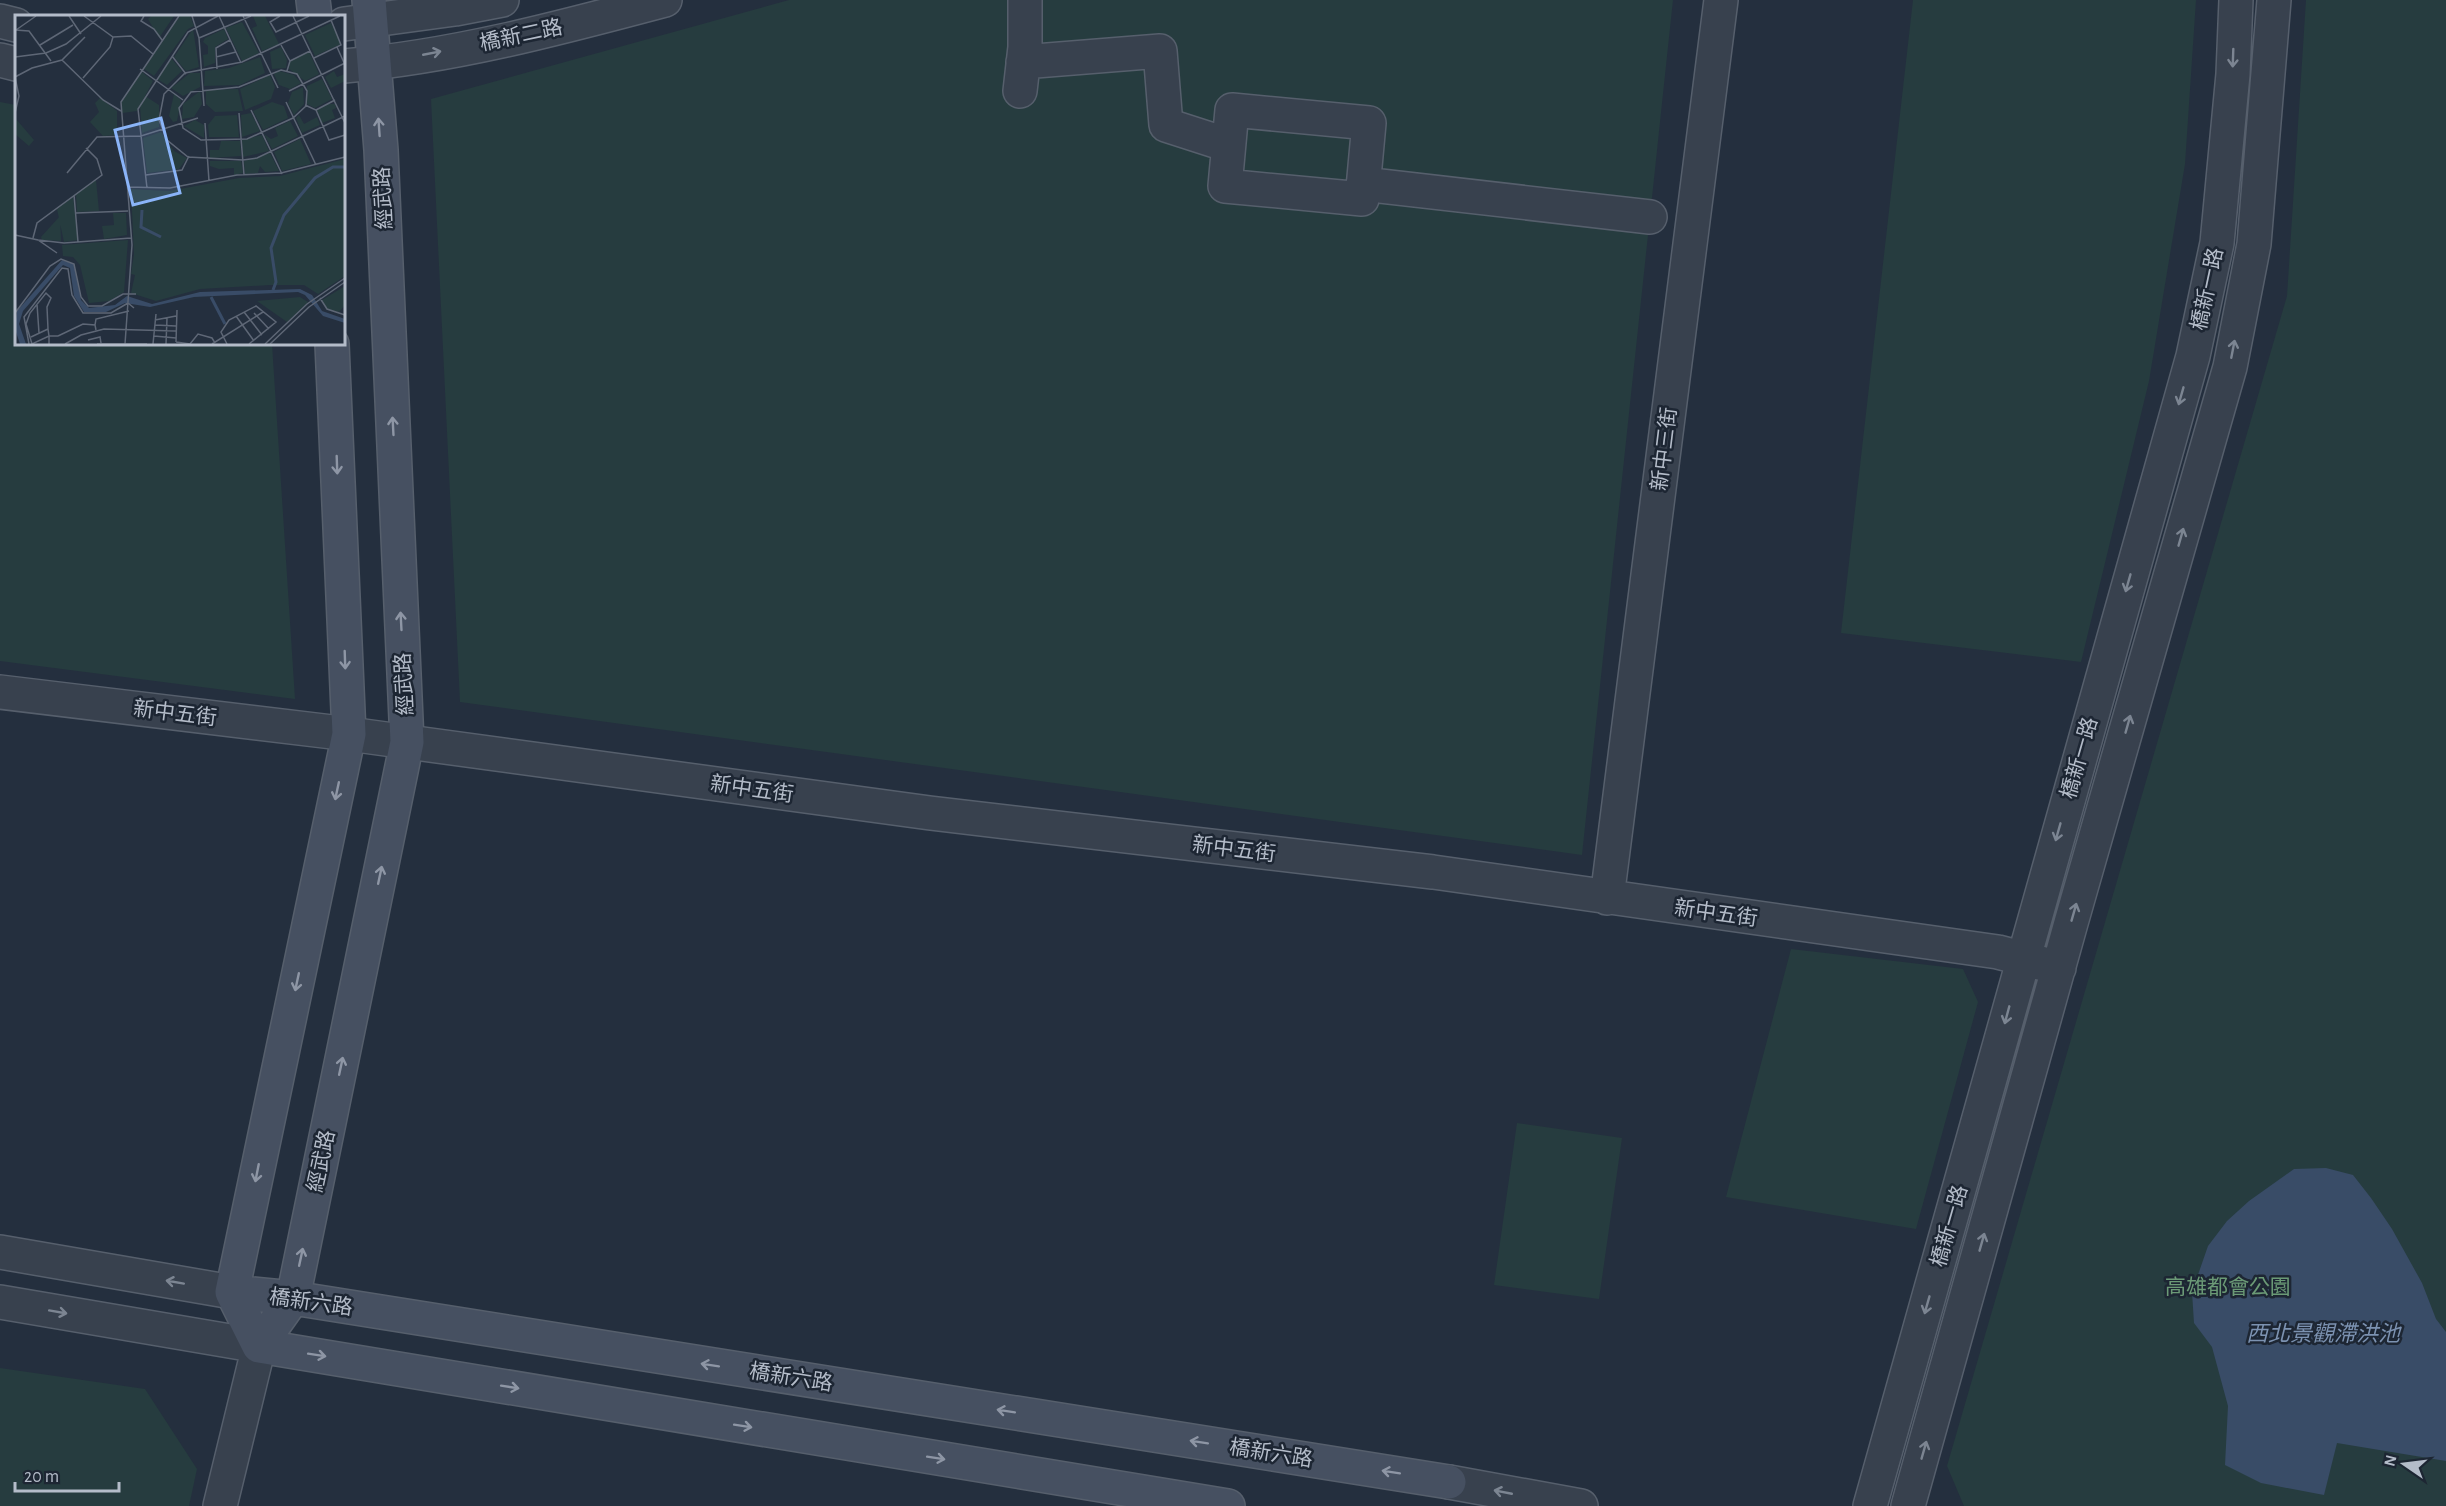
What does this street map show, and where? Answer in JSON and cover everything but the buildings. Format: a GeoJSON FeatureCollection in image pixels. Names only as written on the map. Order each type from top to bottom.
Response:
{"type":"FeatureCollection","features":[{"type":"Feature","properties":{"kind":"street"},"geometry":{"type":"LineString","coordinates":[[314,0],[315,15]]}},
{"type":"Feature","properties":{"kind":"street","name":"橋新二路"},"geometry":{"type":"LineString","coordinates":[[361,15],[502,0]]}},
{"type":"Feature","properties":{"kind":"street","name":"橋新二路"},"geometry":{"type":"LineString","coordinates":[[359,65],[565,26],[666,0]]}},
{"type":"Feature","properties":{"kind":"street"},"geometry":{"type":"LineString","coordinates":[[1025,0],[1022,77],[1160,51],[1166,125],[1228,145]]}},
{"type":"Feature","properties":{"kind":"street","name":"新中三街"},"geometry":{"type":"LineString","coordinates":[[1607,898],[1721,0]]}},
{"type":"Feature","properties":{"kind":"street","name":"橋新一路"},"geometry":{"type":"LineString","coordinates":[[1870,1506],[2195,345],[2217,243],[2233,74],[2236,0]]}},
{"type":"Feature","properties":{"kind":"street","name":"橋新一路"},"geometry":{"type":"LineString","coordinates":[[1908,1506],[2229,368],[2254,244],[2274,0]]}},
{"type":"Feature","properties":{"kind":"street","name":"經武路"},"geometry":{"type":"LineString","coordinates":[[220,1506],[259,1346],[292,1299],[407,742],[381,150],[359,65],[361,15]]}},
{"type":"Feature","properties":{"kind":"street"},"geometry":{"type":"LineString","coordinates":[[0,21],[15,25]]}},
{"type":"Feature","properties":{"kind":"street"},"geometry":{"type":"LineString","coordinates":[[0,60],[15,64]]}},
{"type":"Feature","properties":{"kind":"street"},"geometry":{"type":"LineString","coordinates":[[1232,110],[1369,123],[1362,199],[1225,186],[1228,145],[1232,110]]}},
{"type":"Feature","properties":{"kind":"street"},"geometry":{"type":"LineString","coordinates":[[1364,184],[1650,217]]}},
{"type":"Feature","properties":{"kind":"street"},"geometry":{"type":"LineString","coordinates":[[259,1346],[232,1292],[349,734],[332,345]]}},
{"type":"Feature","properties":{"kind":"street","name":"新中五街"},"geometry":{"type":"LineString","coordinates":[[0,692],[349,734],[930,813],[1433,872],[1998,952],[2059,968]]}},
{"type":"Feature","properties":{"kind":"street","name":"橋新六路"},"geometry":{"type":"LineString","coordinates":[[0,1252],[232,1292],[292,1299],[1449,1482],[1581,1506]]}},
{"type":"Feature","properties":{"kind":"street"},"geometry":{"type":"LineString","coordinates":[[0,1302],[1228,1506]]}},
{"type":"Feature","properties":{"kind":"green space"},"geometry":{"type":"Polygon","coordinates":[[[789,0],[1673,0],[1582,855],[460,702],[431,99],[789,0]]]}},
{"type":"Feature","properties":{"kind":"green space"},"geometry":{"type":"Polygon","coordinates":[[[1913,0],[2196,0],[2185,164],[2149,381],[2081,662],[1841,633],[1913,0]]]}},
{"type":"Feature","properties":{"kind":"green space","name":"高雄都會公園"},"geometry":{"type":"Polygon","coordinates":[[[2306,0],[2446,0],[2446,1506],[1964,1506],[1947,1466],[2287,296],[2306,0]]]}},
{"type":"Feature","properties":{"kind":"green space"},"geometry":{"type":"Polygon","coordinates":[[[0,102],[15,105],[15,345],[272,345],[295,699],[0,661],[0,102]]]}},
{"type":"Feature","properties":{"kind":"green space"},"geometry":{"type":"Polygon","coordinates":[[[1791,949],[1963,969],[1978,1002],[1916,1229],[1726,1197],[1791,949]]]}},
{"type":"Feature","properties":{"kind":"green space"},"geometry":{"type":"Polygon","coordinates":[[[1517,1123],[1622,1138],[1599,1299],[1494,1285],[1517,1123]]]}},
{"type":"Feature","properties":{"kind":"green space"},"geometry":{"type":"Polygon","coordinates":[[[0,1368],[145,1389],[197,1469],[189,1506],[0,1506],[0,1368]]]}},
{"type":"Feature","properties":{"kind":"water","name":"西北景觀滯洪池"},"geometry":{"type":"Polygon","coordinates":[[[2326,1168],[2353,1175],[2371,1198],[2392,1229],[2422,1283],[2436,1319],[2446,1332],[2446,1461],[2337,1443],[2324,1495],[2261,1483],[2225,1465],[2228,1406],[2212,1347],[2194,1323],[2192,1292],[2208,1246],[2227,1221],[2249,1201],[2294,1169],[2326,1168]]]}}]}
